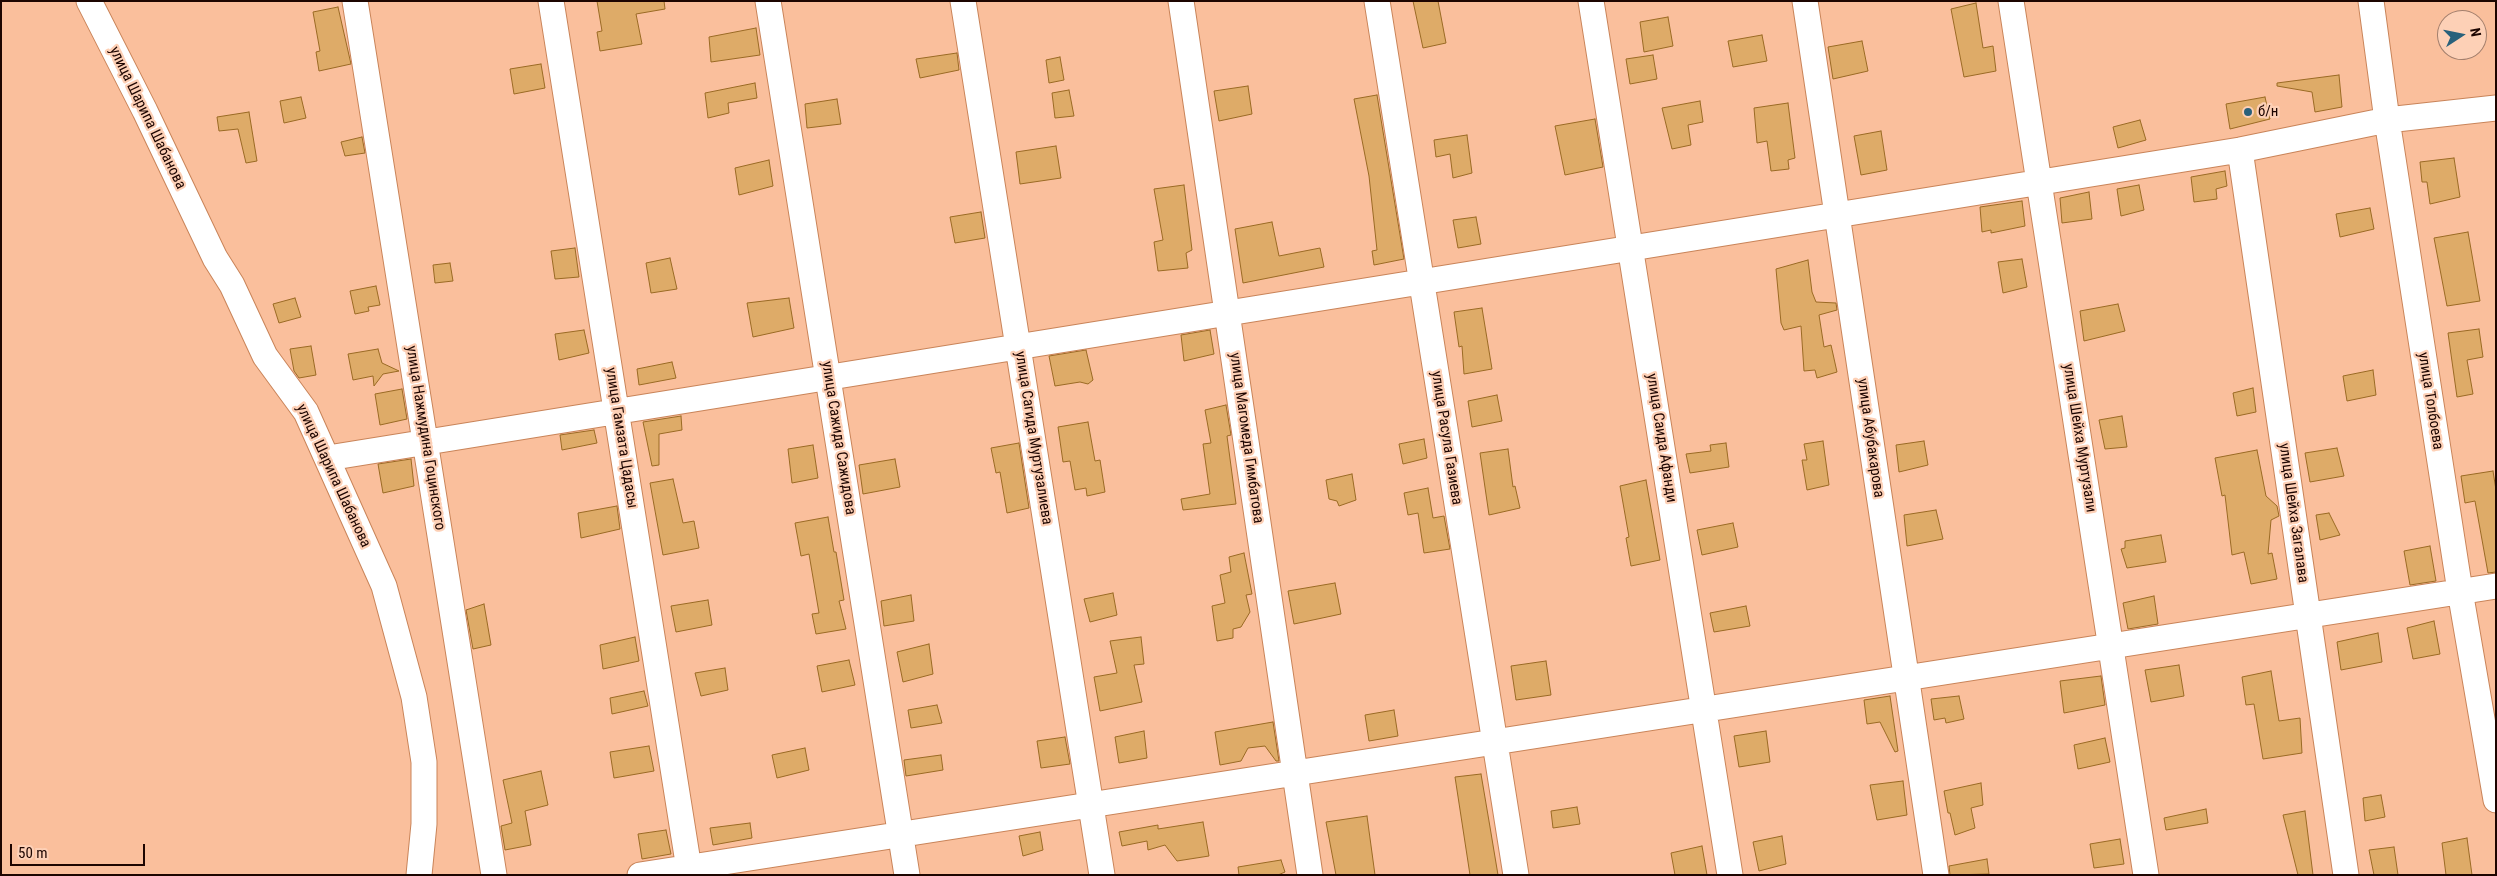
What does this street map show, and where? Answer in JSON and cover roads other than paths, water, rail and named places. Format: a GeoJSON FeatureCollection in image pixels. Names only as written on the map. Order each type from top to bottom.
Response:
{"type":"FeatureCollection","features":[{"type":"Feature","properties":{"kind":"street","name":"улица Шарипа Шабанова"},"geometry":{"type":"LineString","coordinates":[[89,1],[145,111],[215,258],[232,285],[265,356],[306,412],[384,586],[414,697],[424,762],[424,824],[419,875]]}},
{"type":"Feature","properties":{"kind":"street","name":"улица Нажмудина Гоцинского"},"geometry":{"type":"LineString","coordinates":[[355,1],[494,875]]}},
{"type":"Feature","properties":{"kind":"street","name":"улица Гамзата Цадасы"},"geometry":{"type":"LineString","coordinates":[[551,1],[690,871]]}},
{"type":"Feature","properties":{"kind":"street","name":"улица Сажида Сажидова"},"geometry":{"type":"LineString","coordinates":[[768,1],[907,875]]}},
{"type":"Feature","properties":{"kind":"street","name":"улица Сагида Муртузалиева"},"geometry":{"type":"LineString","coordinates":[[963,1],[1102,875]]}},
{"type":"Feature","properties":{"kind":"street","name":"улица Магомеда Гимбатова"},"geometry":{"type":"LineString","coordinates":[[1181,1],[1310,875]]}},
{"type":"Feature","properties":{"kind":"street","name":"улица Расула Газиева"},"geometry":{"type":"LineString","coordinates":[[1377,1],[1516,875]]}},
{"type":"Feature","properties":{"kind":"street","name":"улица Саида Афанди"},"geometry":{"type":"LineString","coordinates":[[1591,1],[1730,875]]}},
{"type":"Feature","properties":{"kind":"street","name":"улица Абубакарова"},"geometry":{"type":"LineString","coordinates":[[1805,1],[1936,875]]}},
{"type":"Feature","properties":{"kind":"street","name":"улица Шейха Муртузали"},"geometry":{"type":"LineString","coordinates":[[2011,1],[2146,875]]}},
{"type":"Feature","properties":{"kind":"street","name":"улица Толбоева"},"geometry":{"type":"LineString","coordinates":[[2371,1],[2387,120],[2460,591],[2496,800]]}},
{"type":"Feature","properties":{"kind":"street"},"geometry":{"type":"LineString","coordinates":[[328,458],[2039,183],[2240,150],[2387,120],[2496,108]]}},
{"type":"Feature","properties":{"kind":"street","name":"улица Шейха Загалава"},"geometry":{"type":"LineString","coordinates":[[2240,150],[2346,875]]}},
{"type":"Feature","properties":{"kind":"street"},"geometry":{"type":"LineString","coordinates":[[640,875],[690,871],[900,834],[2496,586]]}},
{"type":"Feature","properties":{"kind":"place","name":"б/н"},"geometry":{"type":"Point","coordinates":[2248,112]}}]}
